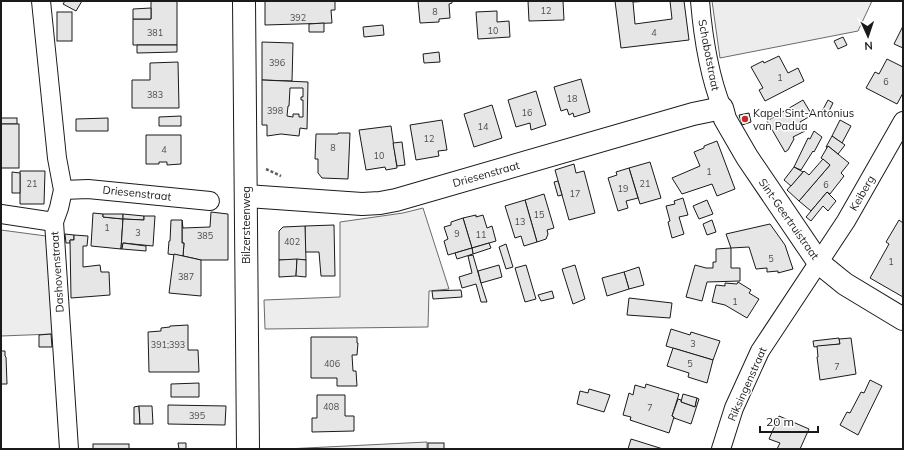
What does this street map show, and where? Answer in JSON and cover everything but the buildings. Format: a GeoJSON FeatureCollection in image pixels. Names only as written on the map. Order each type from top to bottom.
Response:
{"type":"FeatureCollection","features":[{"type":"Feature","properties":{"kind":"street","name":"Dashovenstraat"},"geometry":{"type":"LineString","coordinates":[[42,1],[57,158],[63,190],[54,222],[69,449]]}},
{"type":"Feature","properties":{"kind":"street","name":"Bilzersteenweg"},"geometry":{"type":"LineString","coordinates":[[244,1],[248,449]]}},
{"type":"Feature","properties":{"kind":"street","name":"Schabotstraat"},"geometry":{"type":"LineString","coordinates":[[700,1],[702,21],[715,90],[722,108]]}},
{"type":"Feature","properties":{"kind":"street","name":"Driesenstraat"},"geometry":{"type":"LineString","coordinates":[[246,196],[362,204],[396,200],[693,114],[722,108]]}},
{"type":"Feature","properties":{"kind":"street","name":"Sint-Geertruistraat"},"geometry":{"type":"LineString","coordinates":[[722,108],[725,119],[747,157],[819,263],[845,284],[903,319]]}},
{"type":"Feature","properties":{"kind":"street","name":"Keiberg"},"geometry":{"type":"LineString","coordinates":[[819,263],[846,221],[903,121]]}},
{"type":"Feature","properties":{"kind":"street","name":"Driesenstraat"},"geometry":{"type":"LineString","coordinates":[[63,190],[88,189],[210,201]]}},
{"type":"Feature","properties":{"kind":"street"},"geometry":{"type":"LineString","coordinates":[[1,214],[54,222]]}},
{"type":"Feature","properties":{"kind":"street","name":"Riksingenstraat"},"geometry":{"type":"LineString","coordinates":[[721,449],[734,408],[760,351],[819,263]]}},
{"type":"Feature","properties":{"kind":"path"},"geometry":{"type":"LineString","coordinates":[[264,167],[267,170],[287,178]]}},
{"type":"Feature","properties":{"kind":"shaded area"},"geometry":{"type":"Polygon","coordinates":[[[712,1],[872,1],[858,31],[720,58],[712,1]]]}},
{"type":"Feature","properties":{"kind":"shaded area"},"geometry":{"type":"Polygon","coordinates":[[[423,208],[449,289],[429,291],[428,327],[265,329],[264,300],[340,297],[340,222],[403,213],[423,208]]]}},
{"type":"Feature","properties":{"kind":"shaded area"},"geometry":{"type":"Polygon","coordinates":[[[1,230],[46,236],[53,334],[1,336],[1,230]]]}},
{"type":"Feature","properties":{"kind":"shaded area"},"geometry":{"type":"Polygon","coordinates":[[[427,442],[427,449],[286,449],[427,442]]]}},
{"type":"Feature","properties":{"kind":"place","name":"Kapel Sint-Antonius van Padua"},"geometry":{"type":"Point","coordinates":[745,119]}}]}
